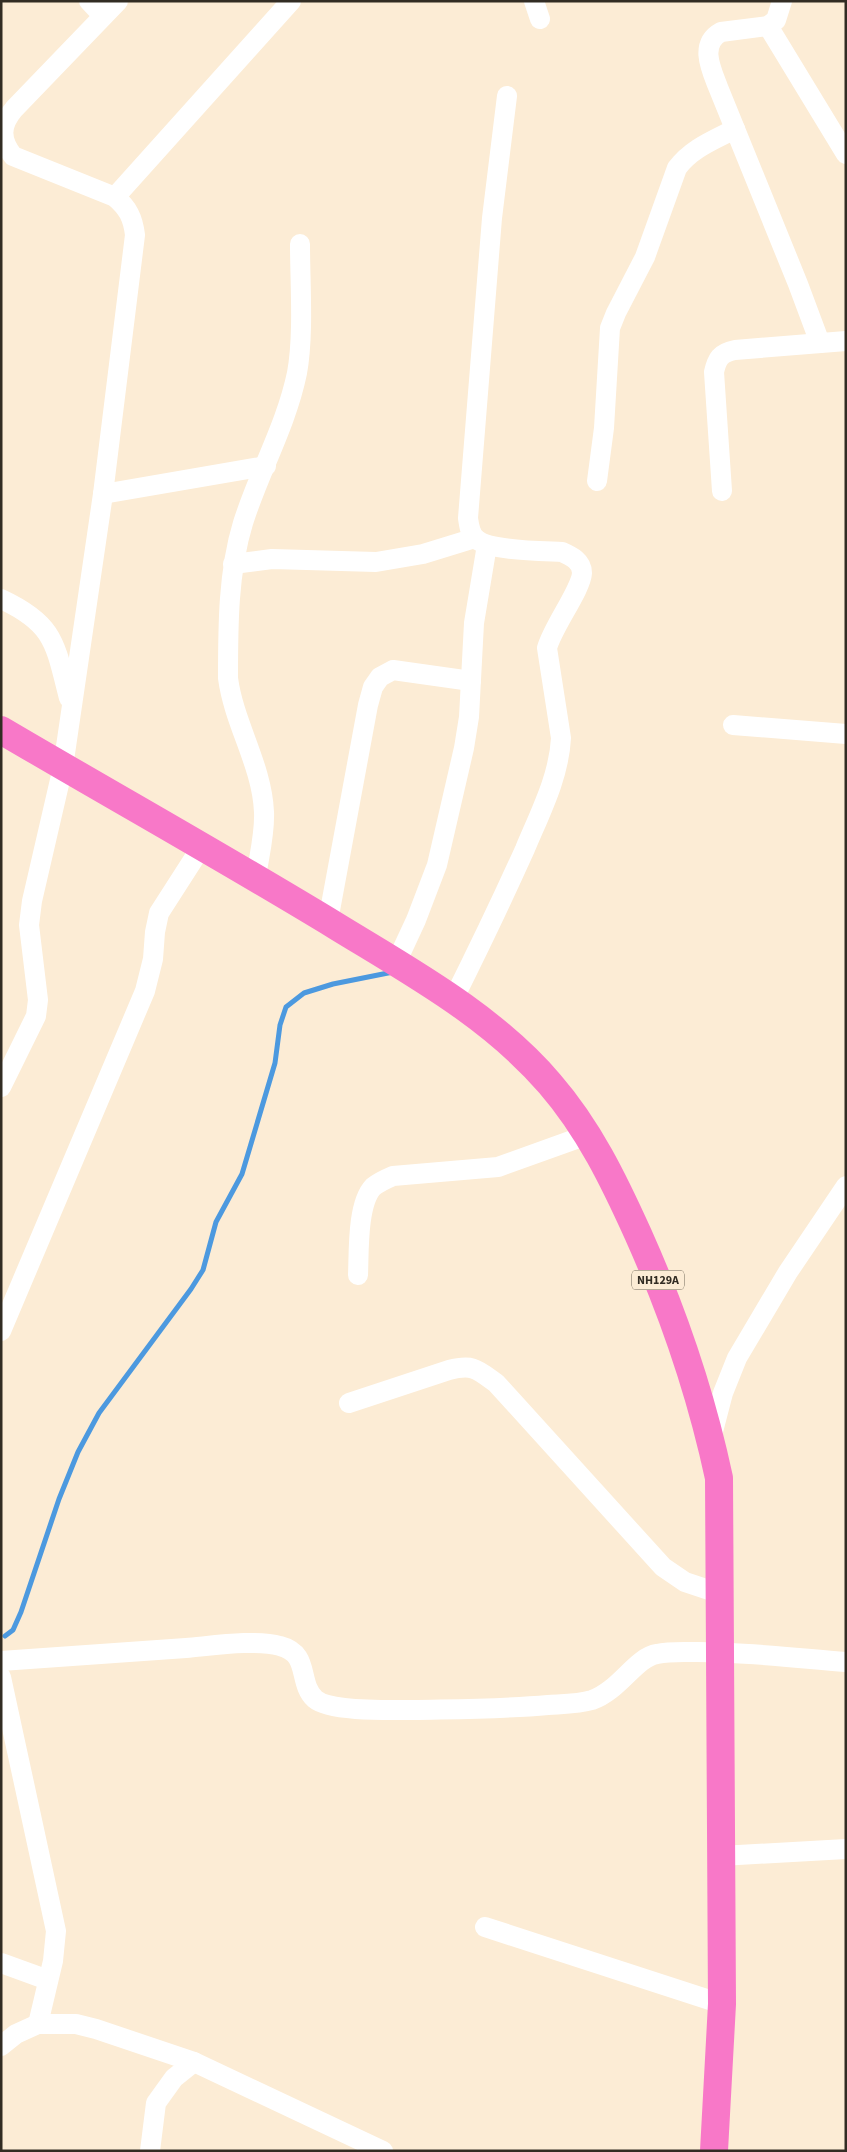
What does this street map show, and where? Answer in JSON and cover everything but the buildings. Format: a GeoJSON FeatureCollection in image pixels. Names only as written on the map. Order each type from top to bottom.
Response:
{"type":"FeatureCollection","features":[{"type":"Feature","properties":{"kind":"highway","name":"NH129A"},"geometry":{"type":"LineString","coordinates":[[4,735],[256,877],[396,963],[491,1027],[549,1083],[587,1135],[620,1193],[666,1300],[689,1366],[711,1439],[719,1478],[722,2004],[714,2151]]}},
{"type":"Feature","properties":{"kind":"street"},"geometry":{"type":"LineString","coordinates":[[89,1],[103,16]]}},
{"type":"Feature","properties":{"kind":"street"},"geometry":{"type":"LineString","coordinates":[[1,1087],[36,1016],[38,1000],[29,925],[32,902],[63,767],[103,494],[135,235],[133,219],[124,206],[114,197],[13,156],[4,146],[2,132],[4,120],[118,1]]}},
{"type":"Feature","properties":{"kind":"street"},"geometry":{"type":"LineString","coordinates":[[114,197],[291,1]]}},
{"type":"Feature","properties":{"kind":"street"},"geometry":{"type":"LineString","coordinates":[[782,1],[776,20],[768,26],[721,32],[710,41],[708,49],[710,67],[820,343]]}},
{"type":"Feature","properties":{"kind":"street"},"geometry":{"type":"LineString","coordinates":[[768,26],[846,154]]}},
{"type":"Feature","properties":{"kind":"street"},"geometry":{"type":"LineString","coordinates":[[396,963],[416,920],[437,865],[464,748],[469,717],[481,542],[469,528],[468,518],[492,218],[507,96]]}},
{"type":"Feature","properties":{"kind":"street"},"geometry":{"type":"LineString","coordinates":[[597,481],[604,428],[610,328],[645,257],[677,168],[686,156],[695,150],[735,130]]}},
{"type":"Feature","properties":{"kind":"street"},"geometry":{"type":"LineString","coordinates":[[256,877],[264,826],[261,790],[230,696],[228,678],[233,564],[243,522],[286,415],[297,372],[299,352],[300,244]]}},
{"type":"Feature","properties":{"kind":"street"},"geometry":{"type":"LineString","coordinates":[[722,491],[714,372],[717,358],[726,352],[734,350],[846,341]]}},
{"type":"Feature","properties":{"kind":"street"},"geometry":{"type":"LineString","coordinates":[[103,494],[266,466]]}},
{"type":"Feature","properties":{"kind":"street"},"geometry":{"type":"LineString","coordinates":[[233,564],[272,559],[376,562],[481,542],[562,552],[572,556],[580,565],[582,573],[578,584],[550,636],[547,648],[561,738],[555,774],[546,800],[494,917],[453,1000]]}},
{"type":"Feature","properties":{"kind":"street"},"geometry":{"type":"LineString","coordinates":[[1,599],[34,617],[52,640],[72,707]]}},
{"type":"Feature","properties":{"kind":"street"},"geometry":{"type":"LineString","coordinates":[[328,921],[368,705],[373,687],[380,677],[393,670],[471,681]]}},
{"type":"Feature","properties":{"kind":"street"},"geometry":{"type":"LineString","coordinates":[[733,725],[846,734]]}},
{"type":"Feature","properties":{"kind":"street"},"geometry":{"type":"LineString","coordinates":[[1,1331],[145,991],[153,959],[155,932],[159,913],[202,846]]}},
{"type":"Feature","properties":{"kind":"street"},"geometry":{"type":"LineString","coordinates":[[358,1275],[364,1203],[372,1189],[381,1181],[393,1176],[498,1167],[587,1135]]}},
{"type":"Feature","properties":{"kind":"street"},"geometry":{"type":"LineString","coordinates":[[711,1439],[723,1393],[737,1358],[788,1272],[846,1186]]}},
{"type":"Feature","properties":{"kind":"street"},"geometry":{"type":"LineString","coordinates":[[349,1403],[448,1370],[465,1366],[480,1371],[496,1383],[663,1566],[685,1582],[721,1594]]}},
{"type":"Feature","properties":{"kind":"street"},"geometry":{"type":"LineString","coordinates":[[1,1661],[216,1645],[278,1645],[288,1649],[302,1662],[309,1691],[317,1700],[331,1706],[411,1710],[517,1708],[592,1700],[608,1693],[637,1667],[644,1658],[653,1654],[721,1652],[846,1662]]}},
{"type":"Feature","properties":{"kind":"street"},"geometry":{"type":"LineString","coordinates":[[1,1677],[54,1916],[56,1943],[38,2024]]}},
{"type":"Feature","properties":{"kind":"street"},"geometry":{"type":"LineString","coordinates":[[721,1856],[846,1849]]}},
{"type":"Feature","properties":{"kind":"street"},"geometry":{"type":"LineString","coordinates":[[485,1927],[722,2004]]}},
{"type":"Feature","properties":{"kind":"street"},"geometry":{"type":"LineString","coordinates":[[1,1963],[48,1980]]}},
{"type":"Feature","properties":{"kind":"street"},"geometry":{"type":"LineString","coordinates":[[1,2046],[16,2034],[38,2024],[76,2024],[194,2062],[383,2151]]}},
{"type":"Feature","properties":{"kind":"street"},"geometry":{"type":"LineString","coordinates":[[150,2151],[156,2103],[174,2078],[194,2062]]}},
{"type":"Feature","properties":{"kind":"waterway"},"geometry":{"type":"LineString","coordinates":[[5,1636],[13,1630],[21,1612],[59,1499],[78,1452],[99,1413],[203,1270],[216,1222],[242,1174],[275,1063],[280,1025],[286,1007],[304,993],[333,984],[393,972]]}}]}
